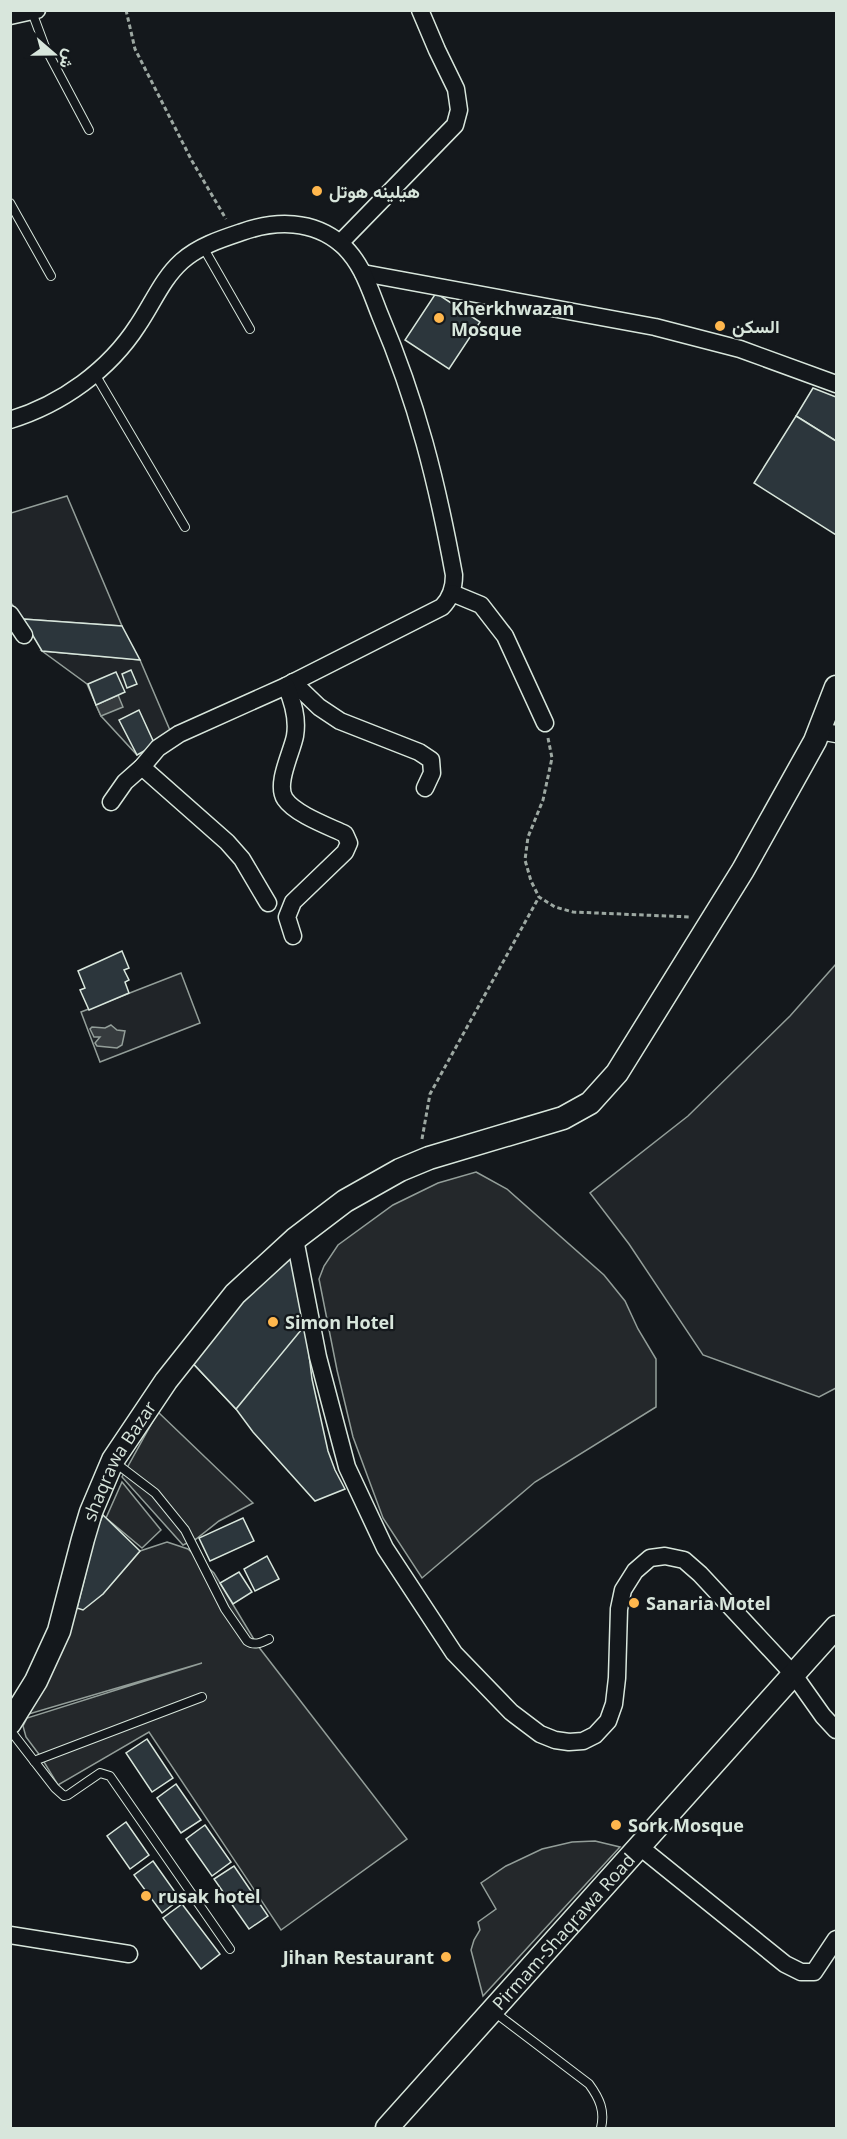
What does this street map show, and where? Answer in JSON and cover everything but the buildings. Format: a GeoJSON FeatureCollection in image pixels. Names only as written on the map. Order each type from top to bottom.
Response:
{"type":"FeatureCollection","features":[{"type":"Feature","properties":{"kind":"street"},"geometry":{"type":"LineString","coordinates":[[340,243],[455,125],[459,110],[456,89],[436,50],[420,10]]}},
{"type":"Feature","properties":{"kind":"street"},"geometry":{"type":"LineString","coordinates":[[10,16],[35,11]]}},
{"type":"Feature","properties":{"kind":"street"},"geometry":{"type":"LineString","coordinates":[[10,420],[53,402],[110,361],[124,345],[170,274],[183,260],[203,248],[265,225],[297,225],[322,232],[340,243],[363,273],[401,364],[425,437],[439,494],[454,575],[452,593],[442,607],[290,684],[179,734],[158,748],[142,767],[124,782],[111,802]]}},
{"type":"Feature","properties":{"kind":"street"},"geometry":{"type":"LineString","coordinates":[[363,273],[655,327],[740,349],[837,384]]}},
{"type":"Feature","properties":{"kind":"street"},"geometry":{"type":"LineString","coordinates":[[452,593],[481,604],[505,636],[545,723]]}},
{"type":"Feature","properties":{"kind":"street"},"geometry":{"type":"LineString","coordinates":[[10,614],[24,635]]}},
{"type":"Feature","properties":{"kind":"street"},"geometry":{"type":"LineString","coordinates":[[290,684],[340,721],[419,752],[431,760],[432,773],[425,788]]}},
{"type":"Feature","properties":{"kind":"street"},"geometry":{"type":"LineString","coordinates":[[290,684],[295,706],[296,734],[281,785],[284,798],[297,810],[345,834],[349,843],[345,852],[293,902],[287,917],[293,936]]}},
{"type":"Feature","properties":{"kind":"street","name":"shaqrawa Bazar"},"geometry":{"type":"LineString","coordinates":[[10,1723],[36,1681],[59,1631],[88,1521],[113,1460],[159,1389],[235,1294],[320,1219],[372,1185],[429,1158],[563,1118],[590,1103],[617,1073],[743,870],[790,787],[828,732],[837,687]]}},
{"type":"Feature","properties":{"kind":"street"},"geometry":{"type":"LineString","coordinates":[[142,767],[227,842],[242,859],[268,903]]}},
{"type":"Feature","properties":{"kind":"street"},"geometry":{"type":"LineString","coordinates":[[295,1239],[318,1358],[347,1467],[385,1548],[454,1653],[511,1712],[540,1734],[555,1740],[584,1741],[595,1735],[608,1720],[614,1704],[619,1609],[623,1590],[634,1570],[650,1558],[666,1556],[684,1560],[700,1574],[794,1675],[823,1716],[837,1730]]}},
{"type":"Feature","properties":{"kind":"street","name":"Pirmam-Shaqrawa Road"},"geometry":{"type":"LineString","coordinates":[[387,2128],[837,1627]]}},
{"type":"Feature","properties":{"kind":"street"},"geometry":{"type":"LineString","coordinates":[[640,1846],[785,1964],[801,1972],[814,1972],[837,1939]]}},
{"type":"Feature","properties":{"kind":"street"},"geometry":{"type":"LineString","coordinates":[[10,1935],[129,1954]]}},
{"type":"Feature","properties":{"kind":"lane"},"geometry":{"type":"LineString","coordinates":[[35,11],[45,47],[89,130]]}},
{"type":"Feature","properties":{"kind":"lane"},"geometry":{"type":"LineString","coordinates":[[10,203],[51,276]]}},
{"type":"Feature","properties":{"kind":"lane"},"geometry":{"type":"LineString","coordinates":[[203,248],[250,329]]}},
{"type":"Feature","properties":{"kind":"lane"},"geometry":{"type":"LineString","coordinates":[[95,374],[185,527]]}},
{"type":"Feature","properties":{"kind":"lane"},"geometry":{"type":"LineString","coordinates":[[113,1460],[155,1493],[185,1530],[225,1609],[247,1641],[251,1644],[261,1643],[268,1639]]}},
{"type":"Feature","properties":{"kind":"lane"},"geometry":{"type":"LineString","coordinates":[[34,1761],[202,1697]]}},
{"type":"Feature","properties":{"kind":"lane"},"geometry":{"type":"LineString","coordinates":[[10,1731],[64,1796],[68,1796],[100,1773],[110,1776],[230,1949]]}},
{"type":"Feature","properties":{"kind":"lane"},"geometry":{"type":"LineString","coordinates":[[493,2011],[590,2084],[602,2107],[604,2118],[601,2128]]}},
{"type":"Feature","properties":{"kind":"path"},"geometry":{"type":"LineString","coordinates":[[126,10],[135,49],[192,161],[235,235]]}},
{"type":"Feature","properties":{"kind":"path"},"geometry":{"type":"LineString","coordinates":[[545,723],[552,758],[543,800],[528,837],[525,860],[531,881],[539,897],[555,907],[573,912],[712,918]]}},
{"type":"Feature","properties":{"kind":"path"},"geometry":{"type":"LineString","coordinates":[[429,1158],[422,1138],[429,1094],[539,897]]}},
{"type":"Feature","properties":{"kind":"shaded area"},"geometry":{"type":"Polygon","coordinates":[[[67,496],[122,626],[23,619],[11,603],[11,513],[67,496]]]}},
{"type":"Feature","properties":{"kind":"shaded area"},"geometry":{"type":"Polygon","coordinates":[[[42,651],[140,660],[172,735],[137,755],[101,716],[87,684],[42,651]]]}},
{"type":"Feature","properties":{"kind":"shaded area"},"geometry":{"type":"Polygon","coordinates":[[[118,695],[123,707],[101,716],[96,705],[118,695]]]}},
{"type":"Feature","properties":{"kind":"shaded area"},"geometry":{"type":"Polygon","coordinates":[[[836,964],[836,1388],[819,1397],[703,1355],[629,1244],[590,1193],[688,1116],[790,1016],[836,964]]]}},
{"type":"Feature","properties":{"kind":"shaded area"},"geometry":{"type":"Polygon","coordinates":[[[181,973],[200,1023],[100,1062],[81,1012],[181,973]]]}},
{"type":"Feature","properties":{"kind":"shaded area"},"geometry":{"type":"Polygon","coordinates":[[[111,1025],[117,1030],[125,1031],[122,1045],[117,1048],[97,1046],[95,1043],[100,1037],[94,1037],[90,1029],[92,1027],[105,1028],[111,1025]]]}},
{"type":"Feature","properties":{"kind":"shaded area"},"geometry":{"type":"Polygon","coordinates":[[[476,1172],[507,1189],[604,1275],[625,1301],[656,1359],[656,1407],[535,1482],[422,1578],[383,1518],[353,1437],[319,1279],[324,1266],[338,1245],[393,1205],[438,1183],[476,1172]]]}},
{"type":"Feature","properties":{"kind":"shaded area"},"geometry":{"type":"Polygon","coordinates":[[[158,1412],[253,1503],[219,1521],[196,1539],[183,1545],[122,1477],[158,1412]]]}},
{"type":"Feature","properties":{"kind":"shaded area"},"geometry":{"type":"Polygon","coordinates":[[[122,1482],[161,1530],[142,1548],[106,1518],[122,1482]]]}},
{"type":"Feature","properties":{"kind":"shaded area"},"geometry":{"type":"Polygon","coordinates":[[[167,1542],[188,1549],[214,1573],[258,1646],[407,1839],[281,1930],[149,1732],[58,1785],[26,1737],[23,1726],[27,1718],[202,1663],[22,1716],[59,1653],[77,1608],[103,1594],[140,1551],[167,1542]]]}},
{"type":"Feature","properties":{"kind":"shaded area"},"geometry":{"type":"Polygon","coordinates":[[[595,1841],[620,1847],[483,1996],[471,1950],[480,1930],[478,1922],[496,1909],[481,1883],[506,1866],[542,1849],[572,1842],[595,1841]]]}},
{"type":"Feature","properties":{"kind":"place","name":"هيلينه هوتل"},"geometry":{"type":"Point","coordinates":[317,191]}},
{"type":"Feature","properties":{"kind":"place","name":"Kherkhwazan Mosque"},"geometry":{"type":"Point","coordinates":[439,318]}},
{"type":"Feature","properties":{"kind":"place","name":"السكن"},"geometry":{"type":"Point","coordinates":[720,326]}},
{"type":"Feature","properties":{"kind":"place","name":"Simon Hotel"},"geometry":{"type":"Point","coordinates":[273,1322]}},
{"type":"Feature","properties":{"kind":"place","name":"Sanaria Motel"},"geometry":{"type":"Point","coordinates":[634,1603]}},
{"type":"Feature","properties":{"kind":"place","name":"Sork Mosque"},"geometry":{"type":"Point","coordinates":[616,1825]}},
{"type":"Feature","properties":{"kind":"place","name":"rusak hotel"},"geometry":{"type":"Point","coordinates":[146,1896]}},
{"type":"Feature","properties":{"kind":"place","name":"Jihan Restaurant"},"geometry":{"type":"Point","coordinates":[446,1957]}}]}
